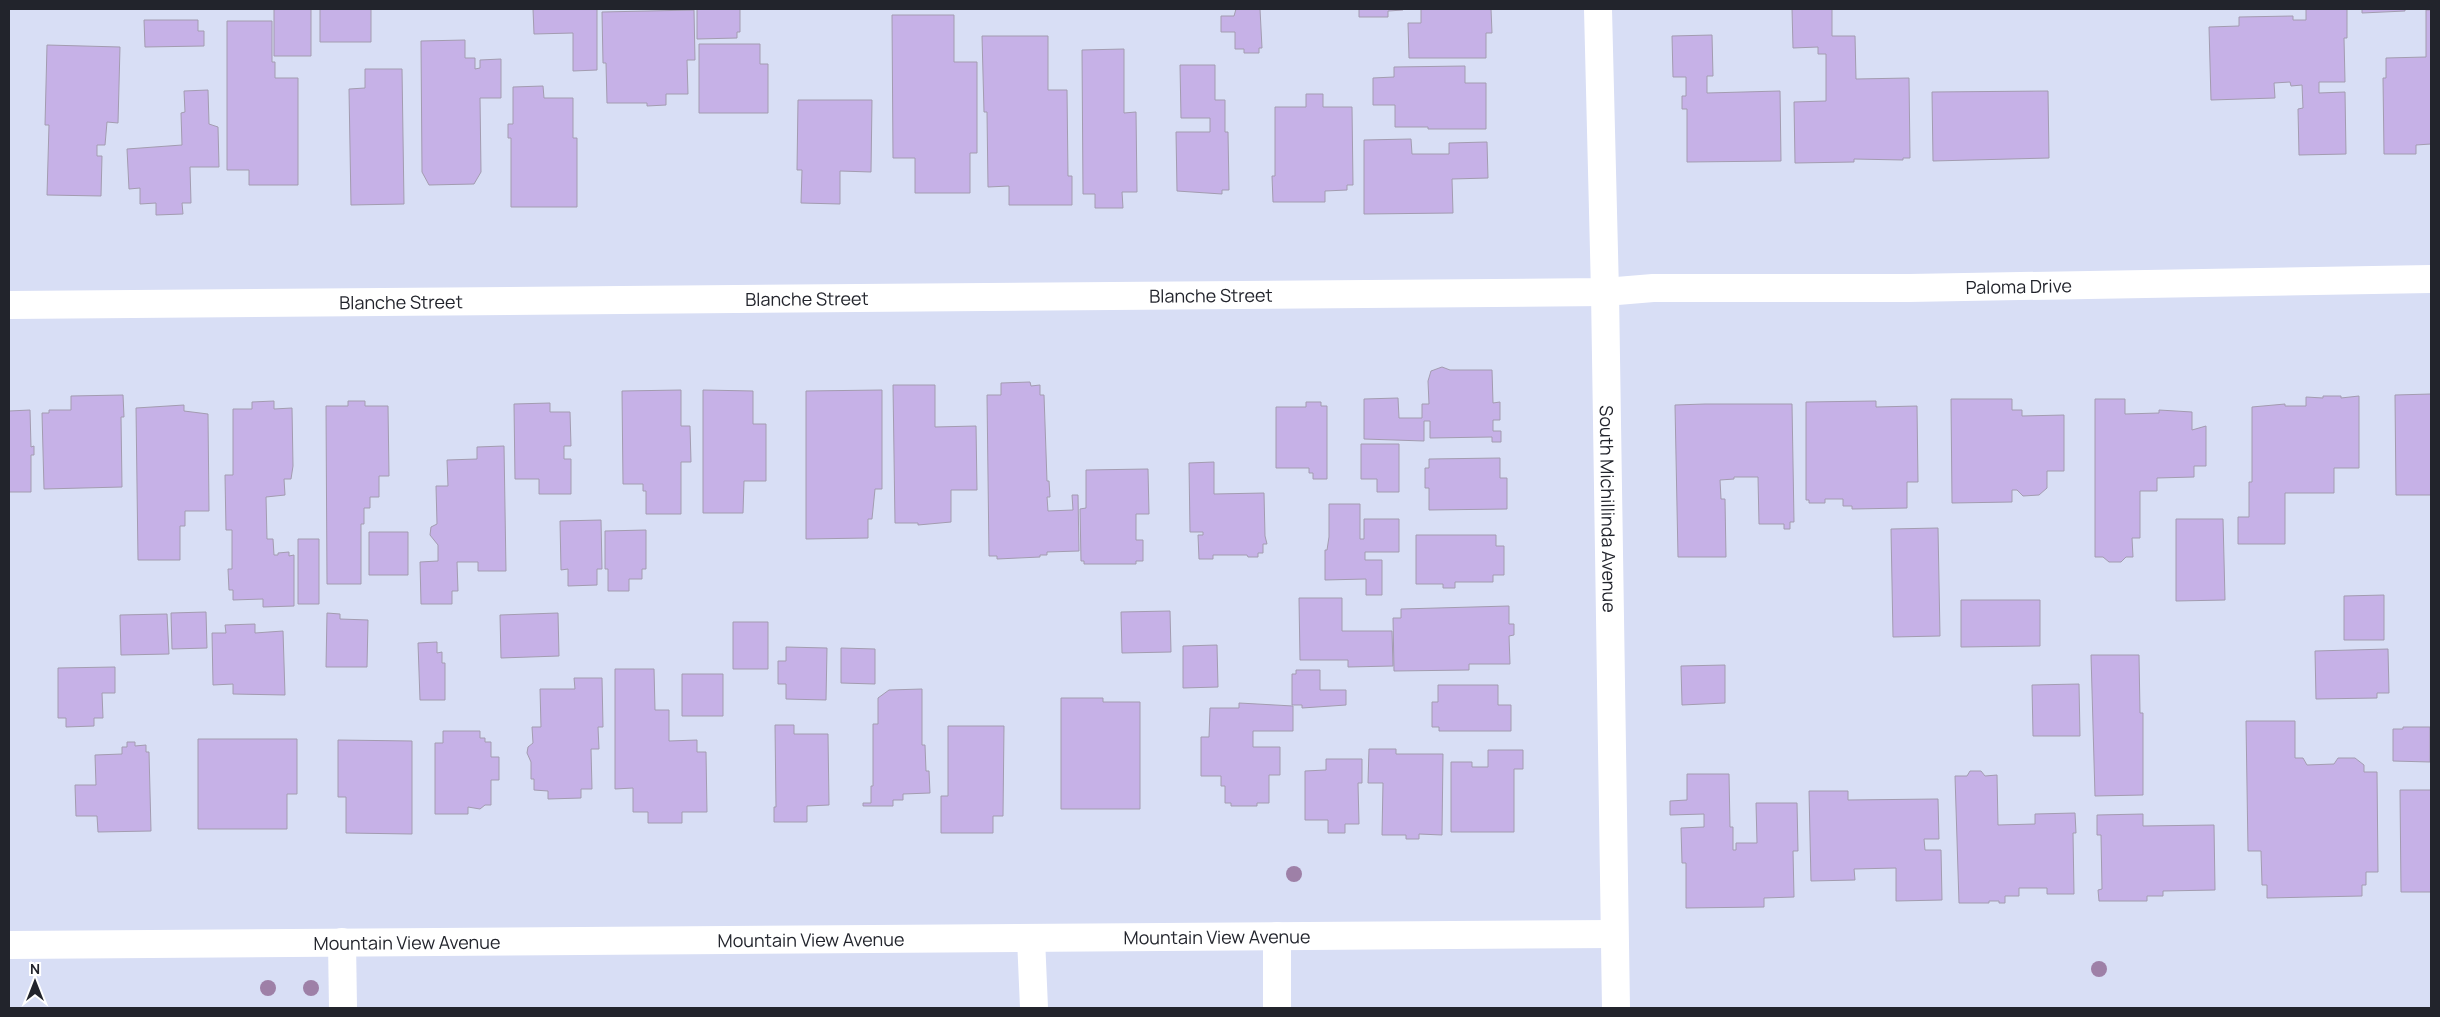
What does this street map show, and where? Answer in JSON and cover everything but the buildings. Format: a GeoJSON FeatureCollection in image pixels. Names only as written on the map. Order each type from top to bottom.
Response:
{"type":"FeatureCollection","features":[{"type":"Feature","properties":{"kind":"street","name":"South Michillinda Avenue"},"geometry":{"type":"LineString","coordinates":[[1598,9],[1605,292],[1613,934],[1616,1008]]}},
{"type":"Feature","properties":{"kind":"street","name":"Paloma Drive"},"geometry":{"type":"LineString","coordinates":[[1605,292],[1653,288],[1910,288],[2431,279]]}},
{"type":"Feature","properties":{"kind":"street","name":"Blanche Street"},"geometry":{"type":"LineString","coordinates":[[9,305],[1605,292]]}},
{"type":"Feature","properties":{"kind":"street","name":"Mountain View Avenue"},"geometry":{"type":"LineString","coordinates":[[9,945],[1613,934]]}},
{"type":"Feature","properties":{"kind":"street"},"geometry":{"type":"LineString","coordinates":[[1277,936],[1277,1008]]}},
{"type":"Feature","properties":{"kind":"street"},"geometry":{"type":"LineString","coordinates":[[1031,938],[1034,1008]]}},
{"type":"Feature","properties":{"kind":"street"},"geometry":{"type":"LineString","coordinates":[[342,942],[343,1008]]}}]}
